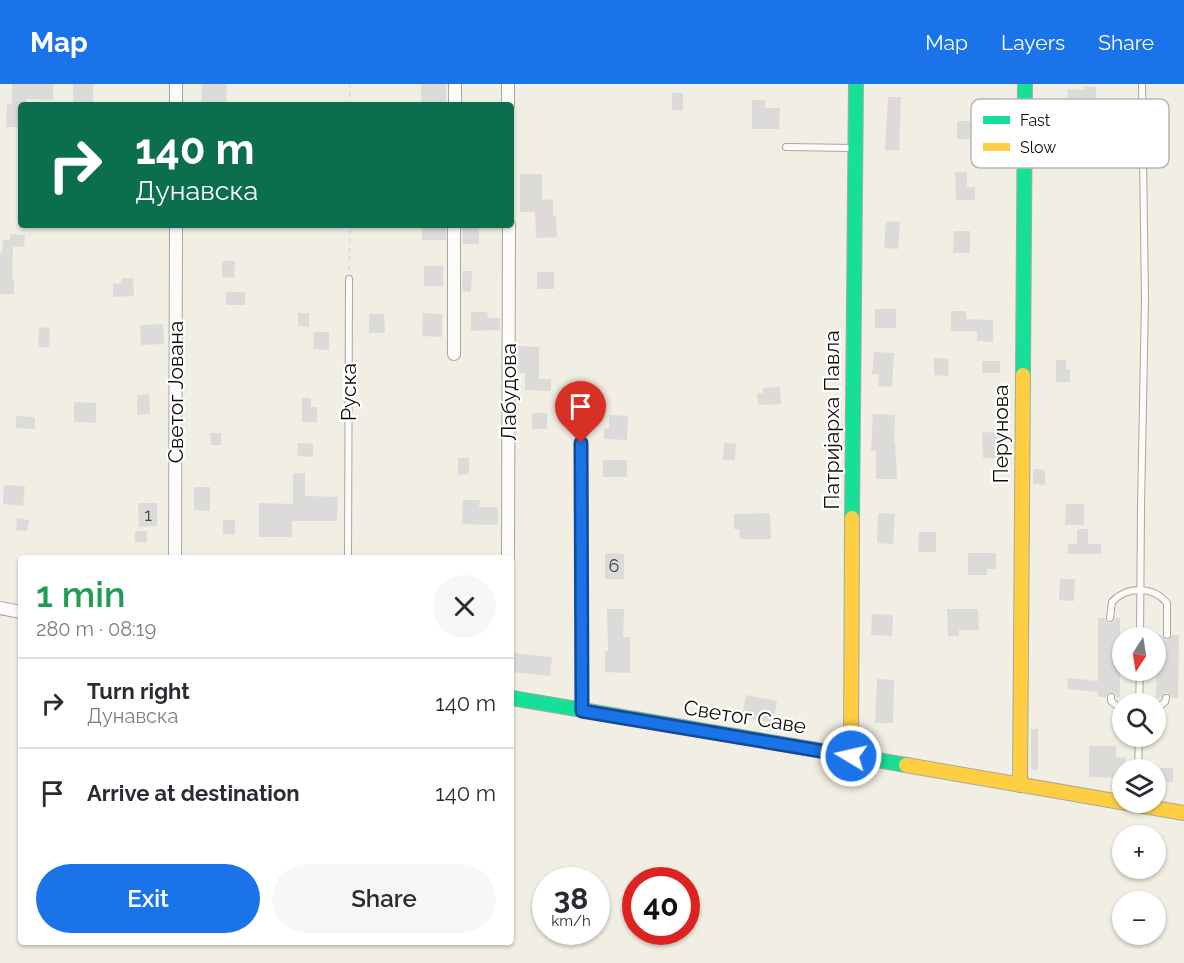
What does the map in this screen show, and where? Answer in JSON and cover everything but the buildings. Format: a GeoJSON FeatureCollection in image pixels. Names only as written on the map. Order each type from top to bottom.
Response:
{"type":"FeatureCollection","features":[{"type":"Feature","properties":{"kind":"street"},"geometry":{"type":"LineString","coordinates":[[176,84],[176,102]]}},
{"type":"Feature","properties":{"kind":"street"},"geometry":{"type":"LineString","coordinates":[[455,84],[455,102]]}},
{"type":"Feature","properties":{"kind":"street"},"geometry":{"type":"LineString","coordinates":[[508,84],[508,102]]}},
{"type":"Feature","properties":{"kind":"street","name":"Патријарха Павла"},"geometry":{"type":"LineString","coordinates":[[851,756],[856,84]]}},
{"type":"Feature","properties":{"kind":"street","name":"Перунова"},"geometry":{"type":"LineString","coordinates":[[1025,84],[1025,99]]}},
{"type":"Feature","properties":{"kind":"street","name":"Перунова"},"geometry":{"type":"LineString","coordinates":[[1020,785],[1024,168]]}},
{"type":"Feature","properties":{"kind":"street","name":"Светог Јована"},"geometry":{"type":"LineString","coordinates":[[175,555],[176,228]]}},
{"type":"Feature","properties":{"kind":"street"},"geometry":{"type":"LineString","coordinates":[[454,228],[454,354]]}},
{"type":"Feature","properties":{"kind":"street","name":"Лабудова"},"geometry":{"type":"LineString","coordinates":[[508,228],[508,555]]}},
{"type":"Feature","properties":{"kind":"street"},"geometry":{"type":"LineString","coordinates":[[581,443],[582,711]]}},
{"type":"Feature","properties":{"kind":"street"},"geometry":{"type":"LineString","coordinates":[[0,608],[18,611]]}},
{"type":"Feature","properties":{"kind":"street","name":"Светог Саве"},"geometry":{"type":"LineString","coordinates":[[514,698],[1112,800]]}},
{"type":"Feature","properties":{"kind":"street","name":"Светог Саве"},"geometry":{"type":"LineString","coordinates":[[1166,809],[1184,813]]}},
{"type":"Feature","properties":{"kind":"lane"},"geometry":{"type":"LineString","coordinates":[[1142,84],[1142,99]]}},
{"type":"Feature","properties":{"kind":"lane"},"geometry":{"type":"LineString","coordinates":[[786,147],[855,148]]}},
{"type":"Feature","properties":{"kind":"lane"},"geometry":{"type":"LineString","coordinates":[[1140,627],[1145,299],[1143,168]]}},
{"type":"Feature","properties":{"kind":"lane","name":"Руска"},"geometry":{"type":"LineString","coordinates":[[348,555],[349,279]]}},
{"type":"Feature","properties":{"kind":"lane"},"geometry":{"type":"LineString","coordinates":[[1110,618],[1112,602],[1122,593],[1140,590],[1158,594],[1167,603],[1167,635]]}},
{"type":"Feature","properties":{"kind":"lane"},"geometry":{"type":"LineString","coordinates":[[1111,697],[1112,702]]}},
{"type":"Feature","properties":{"kind":"path"},"geometry":{"type":"LineString","coordinates":[[350,84],[350,102]]}},
{"type":"Feature","properties":{"kind":"path"},"geometry":{"type":"LineString","coordinates":[[349,279],[350,228]]}},
{"type":"Feature","properties":{"kind":"traffic: fast"},"geometry":{"type":"LineString","coordinates":[[852,518],[856,84]]}},
{"type":"Feature","properties":{"kind":"traffic: fast"},"geometry":{"type":"LineString","coordinates":[[1025,84],[1025,99]]}},
{"type":"Feature","properties":{"kind":"traffic: fast"},"geometry":{"type":"LineString","coordinates":[[1023,375],[1024,168]]}},
{"type":"Feature","properties":{"kind":"traffic: fast"},"geometry":{"type":"LineString","coordinates":[[514,698],[906,765]]}},
{"type":"Feature","properties":{"kind":"traffic: slow"},"geometry":{"type":"LineString","coordinates":[[1020,785],[1023,375]]}},
{"type":"Feature","properties":{"kind":"traffic: slow"},"geometry":{"type":"LineString","coordinates":[[851,756],[852,518]]}},
{"type":"Feature","properties":{"kind":"traffic: slow"},"geometry":{"type":"LineString","coordinates":[[906,765],[1184,813]]}},
{"type":"Feature","properties":{"kind":"route"},"geometry":{"type":"LineString","coordinates":[[581,443],[582,711],[851,756]]}}]}
